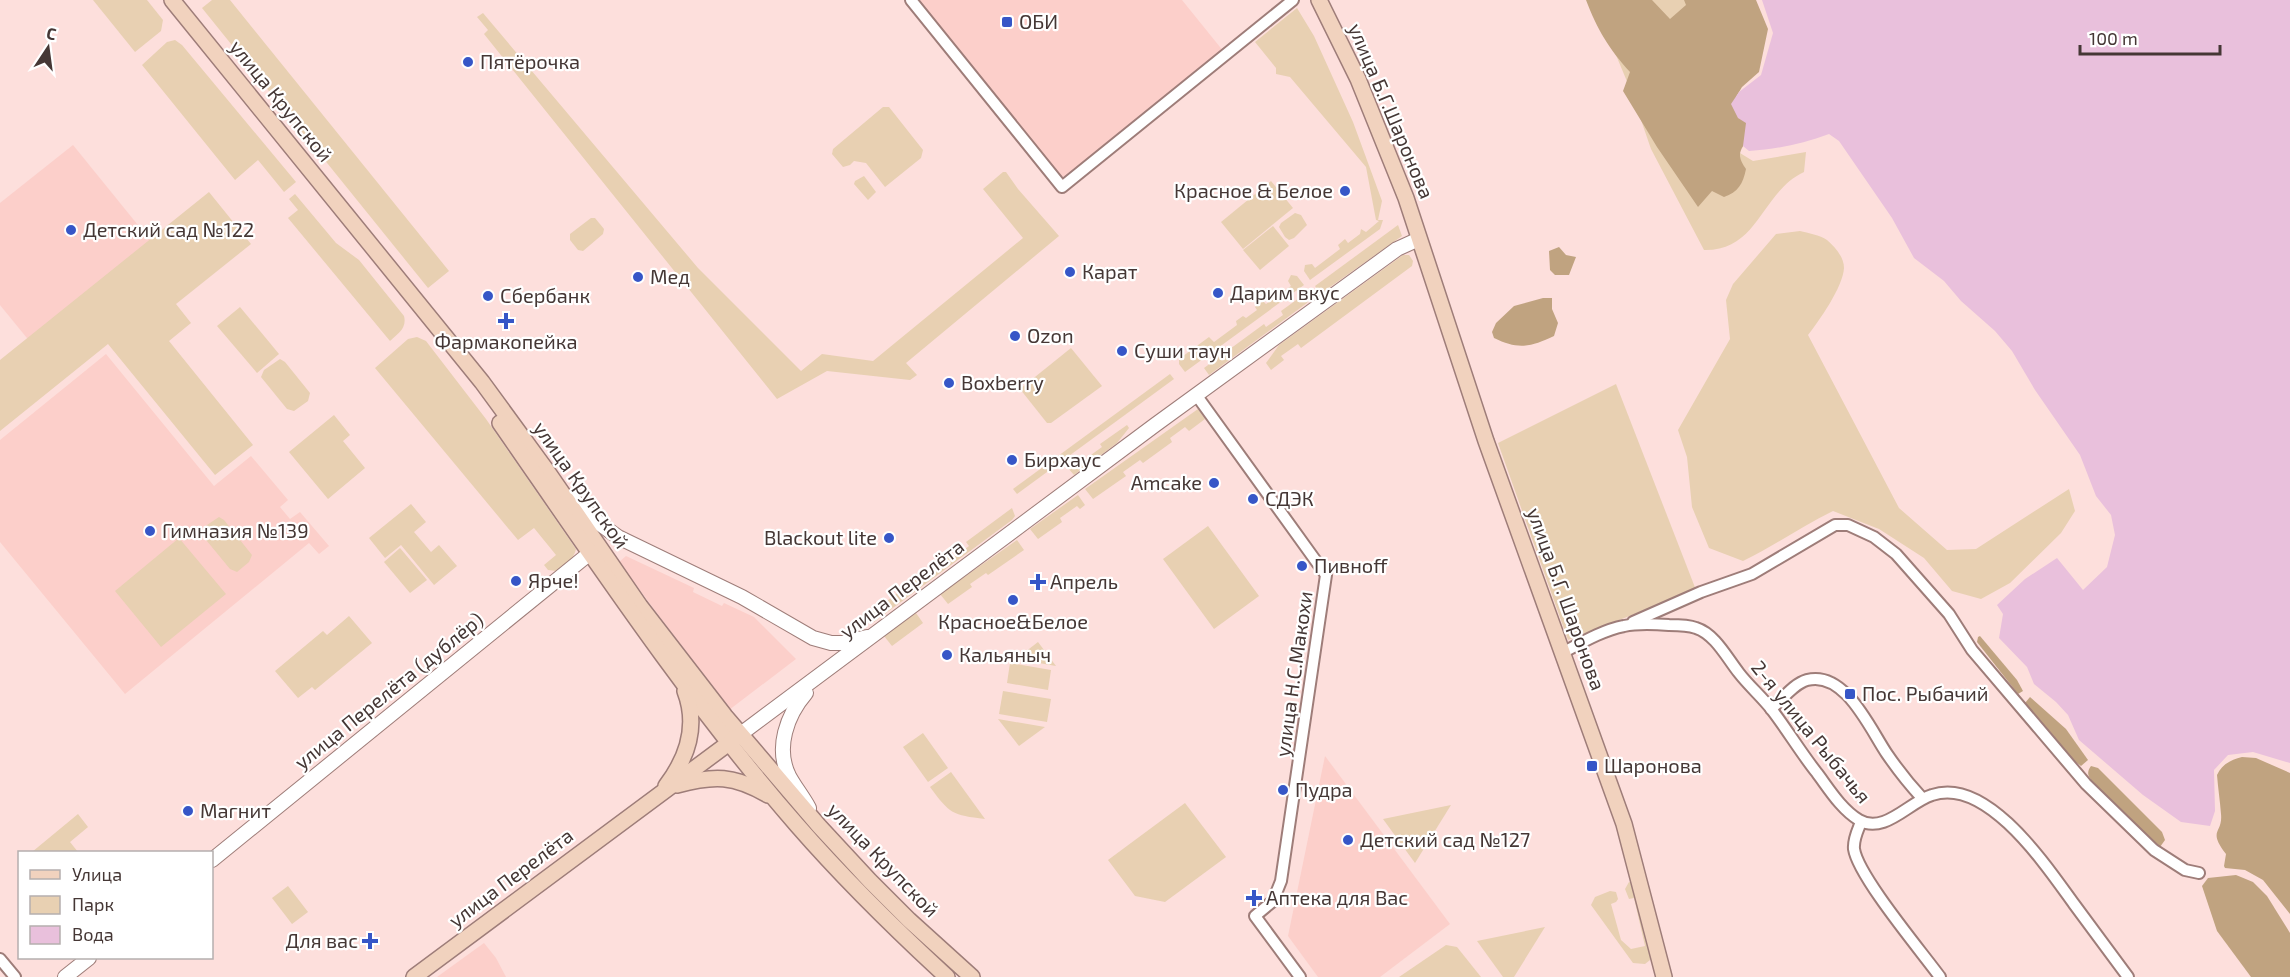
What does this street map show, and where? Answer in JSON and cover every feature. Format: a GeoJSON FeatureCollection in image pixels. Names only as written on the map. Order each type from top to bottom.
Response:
{"type":"FeatureCollection","features":[{"type":"Feature","properties":{"kind":"main road","name":"улица Крупской"},"geometry":{"type":"LineString","coordinates":[[160,0],[495,416],[679,677],[909,920],[972,977]]}},
{"type":"Feature","properties":{"kind":"main road","name":"улица Крупской"},"geometry":{"type":"LineString","coordinates":[[172,0],[482,382],[547,471],[640,606],[725,716],[736,738],[777,802],[856,890],[948,977]]}},
{"type":"Feature","properties":{"kind":"main road","name":"улица Б.Г.Шаронова"},"geometry":{"type":"LineString","coordinates":[[1319,0],[1358,79],[1398,175],[1419,239]]}},
{"type":"Feature","properties":{"kind":"main road","name":"улица Б.Г. Шаронова"},"geometry":{"type":"LineString","coordinates":[[1419,239],[1486,441],[1624,824],[1664,977]]}},
{"type":"Feature","properties":{"kind":"main road"},"geometry":{"type":"LineString","coordinates":[[660,793],[680,764],[692,731],[690,705],[679,677]]}},
{"type":"Feature","properties":{"kind":"main road","name":"улица Перелёта"},"geometry":{"type":"LineString","coordinates":[[414,977],[736,738]]}},
{"type":"Feature","properties":{"kind":"main road"},"geometry":{"type":"LineString","coordinates":[[660,793],[694,780],[729,778],[749,784],[777,802]]}},
{"type":"Feature","properties":{"kind":"street"},"geometry":{"type":"LineString","coordinates":[[911,0],[1062,187],[1293,0]]}},
{"type":"Feature","properties":{"kind":"street","name":"улица Перелёта"},"geometry":{"type":"LineString","coordinates":[[736,738],[1155,425],[1397,249],[1419,239]]}},
{"type":"Feature","properties":{"kind":"street","name":"улица Н.С.Макохи"},"geometry":{"type":"LineString","coordinates":[[1197,396],[1326,575],[1281,881],[1273,902],[1255,916],[1300,977]]}},
{"type":"Feature","properties":{"kind":"street"},"geometry":{"type":"LineString","coordinates":[[547,471],[577,504],[618,537],[742,597],[796,630],[831,643],[843,643],[875,635]]}},
{"type":"Feature","properties":{"kind":"street"},"geometry":{"type":"LineString","coordinates":[[1562,653],[1701,592],[1752,574],[1835,525],[1848,525],[1874,537],[1896,554],[1949,614],[1972,650],[2086,784],[2154,850],[2185,870],[2199,873]]}},
{"type":"Feature","properties":{"kind":"street","name":"улица Перелёта (дублёр)"},"geometry":{"type":"LineString","coordinates":[[213,859],[590,553]]}},
{"type":"Feature","properties":{"kind":"street","name":"2-я улица Рыбачья"},"geometry":{"type":"LineString","coordinates":[[1624,626],[1686,626],[1697,628],[1709,635],[1744,680],[1772,710],[1810,765],[1848,812],[1862,822],[1856,835],[1854,849],[1860,865],[1940,977]]}},
{"type":"Feature","properties":{"kind":"street"},"geometry":{"type":"LineString","coordinates":[[819,826],[789,775],[784,761],[783,743],[793,710],[820,677]]}},
{"type":"Feature","properties":{"kind":"street"},"geometry":{"type":"LineString","coordinates":[[1772,710],[1798,684],[1819,678],[1831,681],[1854,703],[1902,776],[1922,798]]}},
{"type":"Feature","properties":{"kind":"street"},"geometry":{"type":"LineString","coordinates":[[1862,822],[1878,824],[1892,818],[1922,798],[1935,793],[1966,796],[1986,806],[2001,817],[2039,856],[2128,977]]}},
{"type":"Feature","properties":{"kind":"street"},"geometry":{"type":"LineString","coordinates":[[0,959],[15,977]]}},
{"type":"Feature","properties":{"kind":"street"},"geometry":{"type":"LineString","coordinates":[[65,977],[87,959]]}},
{"type":"Feature","properties":{"kind":"shaded area"},"geometry":{"type":"Polygon","coordinates":[[[917,0],[1182,0],[1224,52],[1065,177],[1061,176],[917,0]]]}},
{"type":"Feature","properties":{"kind":"shaded area"},"geometry":{"type":"Polygon","coordinates":[[[1586,0],[1652,0],[1670,19],[1686,5],[1684,0],[1756,0],[1768,29],[1759,72],[1742,87],[1736,97],[1749,129],[1740,152],[1746,169],[1745,174],[1739,187],[1733,193],[1724,197],[1712,191],[1698,207],[1657,147],[1623,91],[1630,72],[1604,38],[1586,0]]]}},
{"type":"Feature","properties":{"kind":"shaded area","name":"Детский сад №122"},"geometry":{"type":"Polygon","coordinates":[[[73,145],[163,256],[40,354],[0,305],[0,203],[73,145]]]}},
{"type":"Feature","properties":{"kind":"shaded area"},"geometry":{"type":"Polygon","coordinates":[[[1559,247],[1566,255],[1576,257],[1569,275],[1555,275],[1550,270],[1549,251],[1559,247]]]}},
{"type":"Feature","properties":{"kind":"shaded area"},"geometry":{"type":"Polygon","coordinates":[[[1543,298],[1552,298],[1552,309],[1558,323],[1554,336],[1524,346],[1517,346],[1494,338],[1492,332],[1496,323],[1514,306],[1543,298]]]}},
{"type":"Feature","properties":{"kind":"shaded area","name":"Гимназия №139"},"geometry":{"type":"Polygon","coordinates":[[[106,354],[214,486],[251,456],[288,500],[280,507],[290,519],[300,512],[329,546],[319,554],[309,543],[125,694],[0,542],[0,440],[106,354]]]}},
{"type":"Feature","properties":{"kind":"shaded area"},"geometry":{"type":"Polygon","coordinates":[[[626,556],[694,588],[693,592],[722,606],[724,603],[754,617],[796,659],[729,710],[619,562],[626,556]]]}},
{"type":"Feature","properties":{"kind":"shaded area"},"geometry":{"type":"Polygon","coordinates":[[[1980,636],[2017,680],[2023,691],[2018,694],[1977,642],[1980,636]]]}},
{"type":"Feature","properties":{"kind":"shaded area"},"geometry":{"type":"Polygon","coordinates":[[[2030,697],[2066,729],[2088,760],[2081,766],[2073,760],[2025,703],[2030,697]]]}},
{"type":"Feature","properties":{"kind":"shaded area","name":"Детский сад №127"},"geometry":{"type":"Polygon","coordinates":[[[1325,756],[1450,924],[1380,977],[1318,977],[1288,936],[1325,756]]]}},
{"type":"Feature","properties":{"kind":"shaded area"},"geometry":{"type":"Polygon","coordinates":[[[2242,757],[2256,758],[2290,773],[2290,914],[2263,880],[2245,870],[2224,866],[2226,854],[2217,840],[2221,809],[2217,775],[2227,763],[2242,757]]]}},
{"type":"Feature","properties":{"kind":"shaded area"},"geometry":{"type":"Polygon","coordinates":[[[2091,766],[2098,768],[2162,832],[2165,840],[2160,847],[2134,826],[2094,785],[2088,772],[2091,766]]]}},
{"type":"Feature","properties":{"kind":"shaded area"},"geometry":{"type":"Polygon","coordinates":[[[2236,875],[2253,882],[2267,896],[2290,933],[2290,977],[2251,977],[2217,931],[2202,886],[2208,878],[2236,875]]]}},
{"type":"Feature","properties":{"kind":"shaded area"},"geometry":{"type":"Polygon","coordinates":[[[484,943],[496,958],[506,977],[437,977],[484,943]]]}},
{"type":"Feature","properties":{"kind":"green space"},"geometry":{"type":"Polygon","coordinates":[[[93,0],[147,0],[163,20],[161,31],[135,52],[93,0]]]}},
{"type":"Feature","properties":{"kind":"green space"},"geometry":{"type":"Polygon","coordinates":[[[212,0],[230,0],[449,271],[428,288],[202,8],[212,0]]]}},
{"type":"Feature","properties":{"kind":"green space"},"geometry":{"type":"Polygon","coordinates":[[[1593,0],[1750,0],[1727,100],[1735,150],[1753,161],[1806,152],[1804,172],[1778,193],[1759,219],[1737,241],[1722,248],[1704,250],[1651,149],[1631,91],[1593,0]]]}},
{"type":"Feature","properties":{"kind":"green space"},"geometry":{"type":"Polygon","coordinates":[[[1297,8],[1314,36],[1353,122],[1382,201],[1378,220],[1383,220],[1380,229],[1310,280],[1304,271],[1305,265],[1312,264],[1315,268],[1340,249],[1338,245],[1345,239],[1348,243],[1360,234],[1361,229],[1366,232],[1379,221],[1376,220],[1366,167],[1290,77],[1276,74],[1276,68],[1255,42],[1297,8]]]}},
{"type":"Feature","properties":{"kind":"green space"},"geometry":{"type":"Polygon","coordinates":[[[483,13],[698,268],[801,371],[822,354],[873,361],[1023,238],[983,189],[1003,172],[1006,172],[1059,236],[906,363],[917,375],[910,380],[827,371],[777,399],[484,34],[488,30],[477,17],[483,13]]]}},
{"type":"Feature","properties":{"kind":"green space"},"geometry":{"type":"Polygon","coordinates":[[[175,40],[182,45],[296,182],[284,192],[258,160],[235,180],[142,65],[167,42],[175,40]]]}},
{"type":"Feature","properties":{"kind":"green space"},"geometry":{"type":"Polygon","coordinates":[[[883,107],[889,107],[923,150],[921,158],[885,187],[866,163],[854,161],[843,167],[832,154],[833,149],[883,107]]]}},
{"type":"Feature","properties":{"kind":"green space"},"geometry":{"type":"Polygon","coordinates":[[[864,176],[876,192],[868,200],[854,184],[864,176]]]}},
{"type":"Feature","properties":{"kind":"green space"},"geometry":{"type":"Polygon","coordinates":[[[1271,181],[1293,208],[1243,249],[1221,222],[1271,181]]]}},
{"type":"Feature","properties":{"kind":"green space"},"geometry":{"type":"Polygon","coordinates":[[[209,192],[251,244],[176,304],[191,323],[169,341],[253,445],[215,475],[108,344],[0,431],[0,360],[209,192]]]}},
{"type":"Feature","properties":{"kind":"green space"},"geometry":{"type":"Polygon","coordinates":[[[295,194],[336,243],[359,260],[404,316],[403,327],[390,341],[288,218],[298,210],[289,199],[295,194]]]}},
{"type":"Feature","properties":{"kind":"green space"},"geometry":{"type":"Polygon","coordinates":[[[1295,213],[1301,215],[1307,225],[1289,240],[1279,227],[1295,213]]]}},
{"type":"Feature","properties":{"kind":"green space"},"geometry":{"type":"Polygon","coordinates":[[[591,218],[595,218],[604,229],[603,234],[583,251],[578,250],[570,240],[570,234],[591,218]]]}},
{"type":"Feature","properties":{"kind":"green space"},"geometry":{"type":"Polygon","coordinates":[[[1398,225],[1402,236],[1323,292],[1319,292],[1315,286],[1398,225]]]}},
{"type":"Feature","properties":{"kind":"green space"},"geometry":{"type":"Polygon","coordinates":[[[1273,226],[1289,246],[1260,270],[1243,250],[1273,226]]]}},
{"type":"Feature","properties":{"kind":"green space"},"geometry":{"type":"Polygon","coordinates":[[[1800,231],[1827,240],[1841,256],[1844,268],[1840,285],[1808,335],[1899,508],[1947,550],[1976,549],[2069,489],[2075,511],[2061,533],[2010,583],[1981,599],[1952,591],[1924,558],[1879,529],[1833,511],[1743,561],[1709,548],[1692,507],[1687,457],[1678,430],[1730,339],[1726,300],[1733,284],[1776,234],[1800,231]]]}},
{"type":"Feature","properties":{"kind":"green space"},"geometry":{"type":"Polygon","coordinates":[[[1403,255],[1409,255],[1413,261],[1412,266],[1301,348],[1298,344],[1281,356],[1284,360],[1271,370],[1266,363],[1279,345],[1403,255]]]}},
{"type":"Feature","properties":{"kind":"green space"},"geometry":{"type":"Polygon","coordinates":[[[1291,275],[1297,276],[1304,285],[1185,372],[1179,364],[1179,359],[1209,337],[1214,342],[1237,325],[1236,321],[1243,316],[1246,318],[1257,310],[1255,307],[1263,301],[1266,304],[1291,286],[1288,281],[1291,275]]]}},
{"type":"Feature","properties":{"kind":"green space"},"geometry":{"type":"Polygon","coordinates":[[[1306,293],[1310,298],[1307,303],[1209,375],[1204,368],[1264,324],[1266,327],[1283,315],[1281,311],[1306,293]]]}},
{"type":"Feature","properties":{"kind":"green space"},"geometry":{"type":"Polygon","coordinates":[[[240,307],[279,354],[257,373],[217,326],[240,307]]]}},
{"type":"Feature","properties":{"kind":"green space"},"geometry":{"type":"Polygon","coordinates":[[[417,337],[426,341],[486,419],[576,549],[571,559],[556,571],[548,570],[544,565],[556,555],[534,528],[518,540],[375,368],[408,339],[417,337]]]}},
{"type":"Feature","properties":{"kind":"green space"},"geometry":{"type":"Polygon","coordinates":[[[1071,348],[1102,386],[1051,423],[1047,423],[1020,389],[1071,348]]]}},
{"type":"Feature","properties":{"kind":"green space"},"geometry":{"type":"Polygon","coordinates":[[[280,359],[310,393],[308,401],[294,411],[287,409],[261,377],[264,370],[280,359]]]}},
{"type":"Feature","properties":{"kind":"green space"},"geometry":{"type":"Polygon","coordinates":[[[1170,374],[1174,379],[1017,494],[1013,489],[1170,374]]]}},
{"type":"Feature","properties":{"kind":"green space"},"geometry":{"type":"Polygon","coordinates":[[[1616,384],[1696,590],[1568,640],[1498,443],[1616,384]]]}},
{"type":"Feature","properties":{"kind":"green space"},"geometry":{"type":"Polygon","coordinates":[[[1198,409],[1205,419],[1189,431],[1185,427],[1170,438],[1172,442],[1143,463],[1140,460],[1123,472],[1126,476],[1093,499],[1085,489],[1198,409]]]}},
{"type":"Feature","properties":{"kind":"green space"},"geometry":{"type":"Polygon","coordinates":[[[334,415],[350,435],[343,441],[365,468],[328,499],[289,452],[334,415]]]}},
{"type":"Feature","properties":{"kind":"green space"},"geometry":{"type":"Polygon","coordinates":[[[1127,425],[1129,428],[1117,443],[1074,475],[1068,468],[1102,447],[1100,444],[1127,425]]]}},
{"type":"Feature","properties":{"kind":"green space"},"geometry":{"type":"Polygon","coordinates":[[[1078,495],[1085,505],[1080,509],[1077,506],[1060,518],[1062,522],[1038,539],[1030,529],[1078,495]]]}},
{"type":"Feature","properties":{"kind":"green space"},"geometry":{"type":"Polygon","coordinates":[[[411,504],[426,522],[414,532],[431,552],[439,545],[457,566],[434,585],[401,545],[385,558],[369,538],[411,504]]]}},
{"type":"Feature","properties":{"kind":"green space"},"geometry":{"type":"Polygon","coordinates":[[[1012,508],[1015,516],[1012,520],[874,622],[868,615],[950,554],[953,558],[969,546],[966,542],[1012,508]]]}},
{"type":"Feature","properties":{"kind":"green space"},"geometry":{"type":"Polygon","coordinates":[[[219,517],[224,520],[252,555],[249,562],[237,572],[230,569],[202,535],[204,527],[219,517]]]}},
{"type":"Feature","properties":{"kind":"green space"},"geometry":{"type":"Polygon","coordinates":[[[1208,526],[1259,596],[1214,629],[1163,559],[1208,526]]]}},
{"type":"Feature","properties":{"kind":"green space"},"geometry":{"type":"Polygon","coordinates":[[[179,538],[226,594],[161,647],[115,591],[179,538]]]}},
{"type":"Feature","properties":{"kind":"green space"},"geometry":{"type":"Polygon","coordinates":[[[1017,540],[1024,550],[988,575],[986,573],[970,584],[972,587],[948,604],[940,594],[1017,540]]]}},
{"type":"Feature","properties":{"kind":"green space"},"geometry":{"type":"Polygon","coordinates":[[[400,548],[427,580],[410,593],[384,562],[400,548]]]}},
{"type":"Feature","properties":{"kind":"green space"},"geometry":{"type":"Polygon","coordinates":[[[916,613],[923,623],[892,646],[884,636],[916,613]]]}},
{"type":"Feature","properties":{"kind":"green space"},"geometry":{"type":"Polygon","coordinates":[[[349,616],[372,643],[315,690],[312,687],[298,698],[275,671],[323,631],[327,635],[349,616]]]}},
{"type":"Feature","properties":{"kind":"green space"},"geometry":{"type":"Polygon","coordinates":[[[1038,642],[1056,666],[1016,659],[1038,642]]]}},
{"type":"Feature","properties":{"kind":"green space"},"geometry":{"type":"Polygon","coordinates":[[[1010,663],[1051,670],[1048,690],[1007,683],[1010,663]]]}},
{"type":"Feature","properties":{"kind":"green space"},"geometry":{"type":"Polygon","coordinates":[[[1003,691],[1051,699],[1047,722],[999,714],[1003,691]]]}},
{"type":"Feature","properties":{"kind":"green space"},"geometry":{"type":"Polygon","coordinates":[[[998,719],[1045,727],[1019,746],[998,719]]]}},
{"type":"Feature","properties":{"kind":"green space"},"geometry":{"type":"Polygon","coordinates":[[[923,733],[948,768],[928,782],[903,747],[923,733]]]}},
{"type":"Feature","properties":{"kind":"green space"},"geometry":{"type":"Polygon","coordinates":[[[951,772],[985,819],[953,812],[942,803],[930,787],[951,772]]]}},
{"type":"Feature","properties":{"kind":"green space"},"geometry":{"type":"Polygon","coordinates":[[[1185,803],[1226,857],[1165,902],[1135,896],[1108,860],[1185,803]]]}},
{"type":"Feature","properties":{"kind":"green space"},"geometry":{"type":"Polygon","coordinates":[[[1451,805],[1415,863],[1383,819],[1451,805]]]}},
{"type":"Feature","properties":{"kind":"green space"},"geometry":{"type":"Polygon","coordinates":[[[78,814],[88,827],[70,842],[77,851],[33,851],[78,814]]]}},
{"type":"Feature","properties":{"kind":"green space"},"geometry":{"type":"Polygon","coordinates":[[[1629,882],[1633,883],[1647,932],[1650,960],[1645,964],[1633,963],[1591,905],[1595,897],[1610,891],[1616,892],[1618,899],[1611,904],[1621,940],[1631,949],[1645,946],[1634,898],[1629,899],[1625,889],[1629,882]]]}},
{"type":"Feature","properties":{"kind":"green space"},"geometry":{"type":"Polygon","coordinates":[[[288,886],[308,912],[292,924],[272,898],[288,886]]]}},
{"type":"Feature","properties":{"kind":"green space"},"geometry":{"type":"Polygon","coordinates":[[[1545,927],[1514,977],[1503,977],[1477,941],[1545,927]]]}},
{"type":"Feature","properties":{"kind":"green space"},"geometry":{"type":"Polygon","coordinates":[[[1446,945],[1457,947],[1481,977],[1399,977],[1446,945]]]}},
{"type":"Feature","properties":{"kind":"water"},"geometry":{"type":"Polygon","coordinates":[[[1762,0],[2290,0],[2290,763],[2253,752],[2228,755],[2214,770],[2215,811],[2210,826],[2181,822],[2143,795],[2079,740],[2068,715],[2034,684],[2027,667],[1999,638],[2003,614],[1997,605],[2025,579],[2057,558],[2083,590],[2107,567],[2115,535],[2111,515],[2096,496],[2080,455],[2035,390],[2012,351],[1944,281],[1914,258],[1892,218],[1839,141],[1829,134],[1770,149],[1749,151],[1743,146],[1746,123],[1738,118],[1731,104],[1739,92],[1761,75],[1773,33],[1762,0]]]}},
{"type":"Feature","properties":{"kind":"place","name":"ОБИ"},"geometry":{"type":"Point","coordinates":[1007,22]}},
{"type":"Feature","properties":{"kind":"place","name":"Пятёрочка"},"geometry":{"type":"Point","coordinates":[468,62]}},
{"type":"Feature","properties":{"kind":"place","name":"Красное & Белое"},"geometry":{"type":"Point","coordinates":[1345,191]}},
{"type":"Feature","properties":{"kind":"place","name":"Детский сад №122"},"geometry":{"type":"Point","coordinates":[71,230]}},
{"type":"Feature","properties":{"kind":"place","name":"Карат"},"geometry":{"type":"Point","coordinates":[1070,272]}},
{"type":"Feature","properties":{"kind":"place","name":"Мед"},"geometry":{"type":"Point","coordinates":[638,277]}},
{"type":"Feature","properties":{"kind":"place","name":"Дарим вкус"},"geometry":{"type":"Point","coordinates":[1218,293]}},
{"type":"Feature","properties":{"kind":"place","name":"Сбербанк"},"geometry":{"type":"Point","coordinates":[488,296]}},
{"type":"Feature","properties":{"kind":"place","name":"Фармакопейка"},"geometry":{"type":"Point","coordinates":[506,321]}},
{"type":"Feature","properties":{"kind":"place","name":"Ozon"},"geometry":{"type":"Point","coordinates":[1015,336]}},
{"type":"Feature","properties":{"kind":"place","name":"Суши таун"},"geometry":{"type":"Point","coordinates":[1122,351]}},
{"type":"Feature","properties":{"kind":"place","name":"Boxberry"},"geometry":{"type":"Point","coordinates":[949,383]}},
{"type":"Feature","properties":{"kind":"place","name":"Бирхаус"},"geometry":{"type":"Point","coordinates":[1012,460]}},
{"type":"Feature","properties":{"kind":"place","name":"Amcake"},"geometry":{"type":"Point","coordinates":[1214,483]}},
{"type":"Feature","properties":{"kind":"place","name":"СДЭК"},"geometry":{"type":"Point","coordinates":[1253,499]}},
{"type":"Feature","properties":{"kind":"place","name":"Гимназия №139"},"geometry":{"type":"Point","coordinates":[150,531]}},
{"type":"Feature","properties":{"kind":"place","name":"Blackout lite"},"geometry":{"type":"Point","coordinates":[889,538]}},
{"type":"Feature","properties":{"kind":"place","name":"Пивнoff"},"geometry":{"type":"Point","coordinates":[1302,566]}},
{"type":"Feature","properties":{"kind":"place","name":"Ярче!"},"geometry":{"type":"Point","coordinates":[516,581]}},
{"type":"Feature","properties":{"kind":"place","name":"Апрель"},"geometry":{"type":"Point","coordinates":[1038,582]}},
{"type":"Feature","properties":{"kind":"place","name":"Красное&Белое"},"geometry":{"type":"Point","coordinates":[1013,600]}},
{"type":"Feature","properties":{"kind":"place","name":"Кальяныч"},"geometry":{"type":"Point","coordinates":[947,655]}},
{"type":"Feature","properties":{"kind":"place","name":"Пос. Рыбачий"},"geometry":{"type":"Point","coordinates":[1850,694]}},
{"type":"Feature","properties":{"kind":"place","name":"Шаронова"},"geometry":{"type":"Point","coordinates":[1592,766]}},
{"type":"Feature","properties":{"kind":"place","name":"Пудра"},"geometry":{"type":"Point","coordinates":[1283,790]}},
{"type":"Feature","properties":{"kind":"place","name":"Магнит"},"geometry":{"type":"Point","coordinates":[188,811]}},
{"type":"Feature","properties":{"kind":"place","name":"Детский сад №127"},"geometry":{"type":"Point","coordinates":[1348,840]}},
{"type":"Feature","properties":{"kind":"place","name":"Аптека для Вас"},"geometry":{"type":"Point","coordinates":[1254,898]}},
{"type":"Feature","properties":{"kind":"place","name":"Для вас"},"geometry":{"type":"Point","coordinates":[370,941]}}]}
